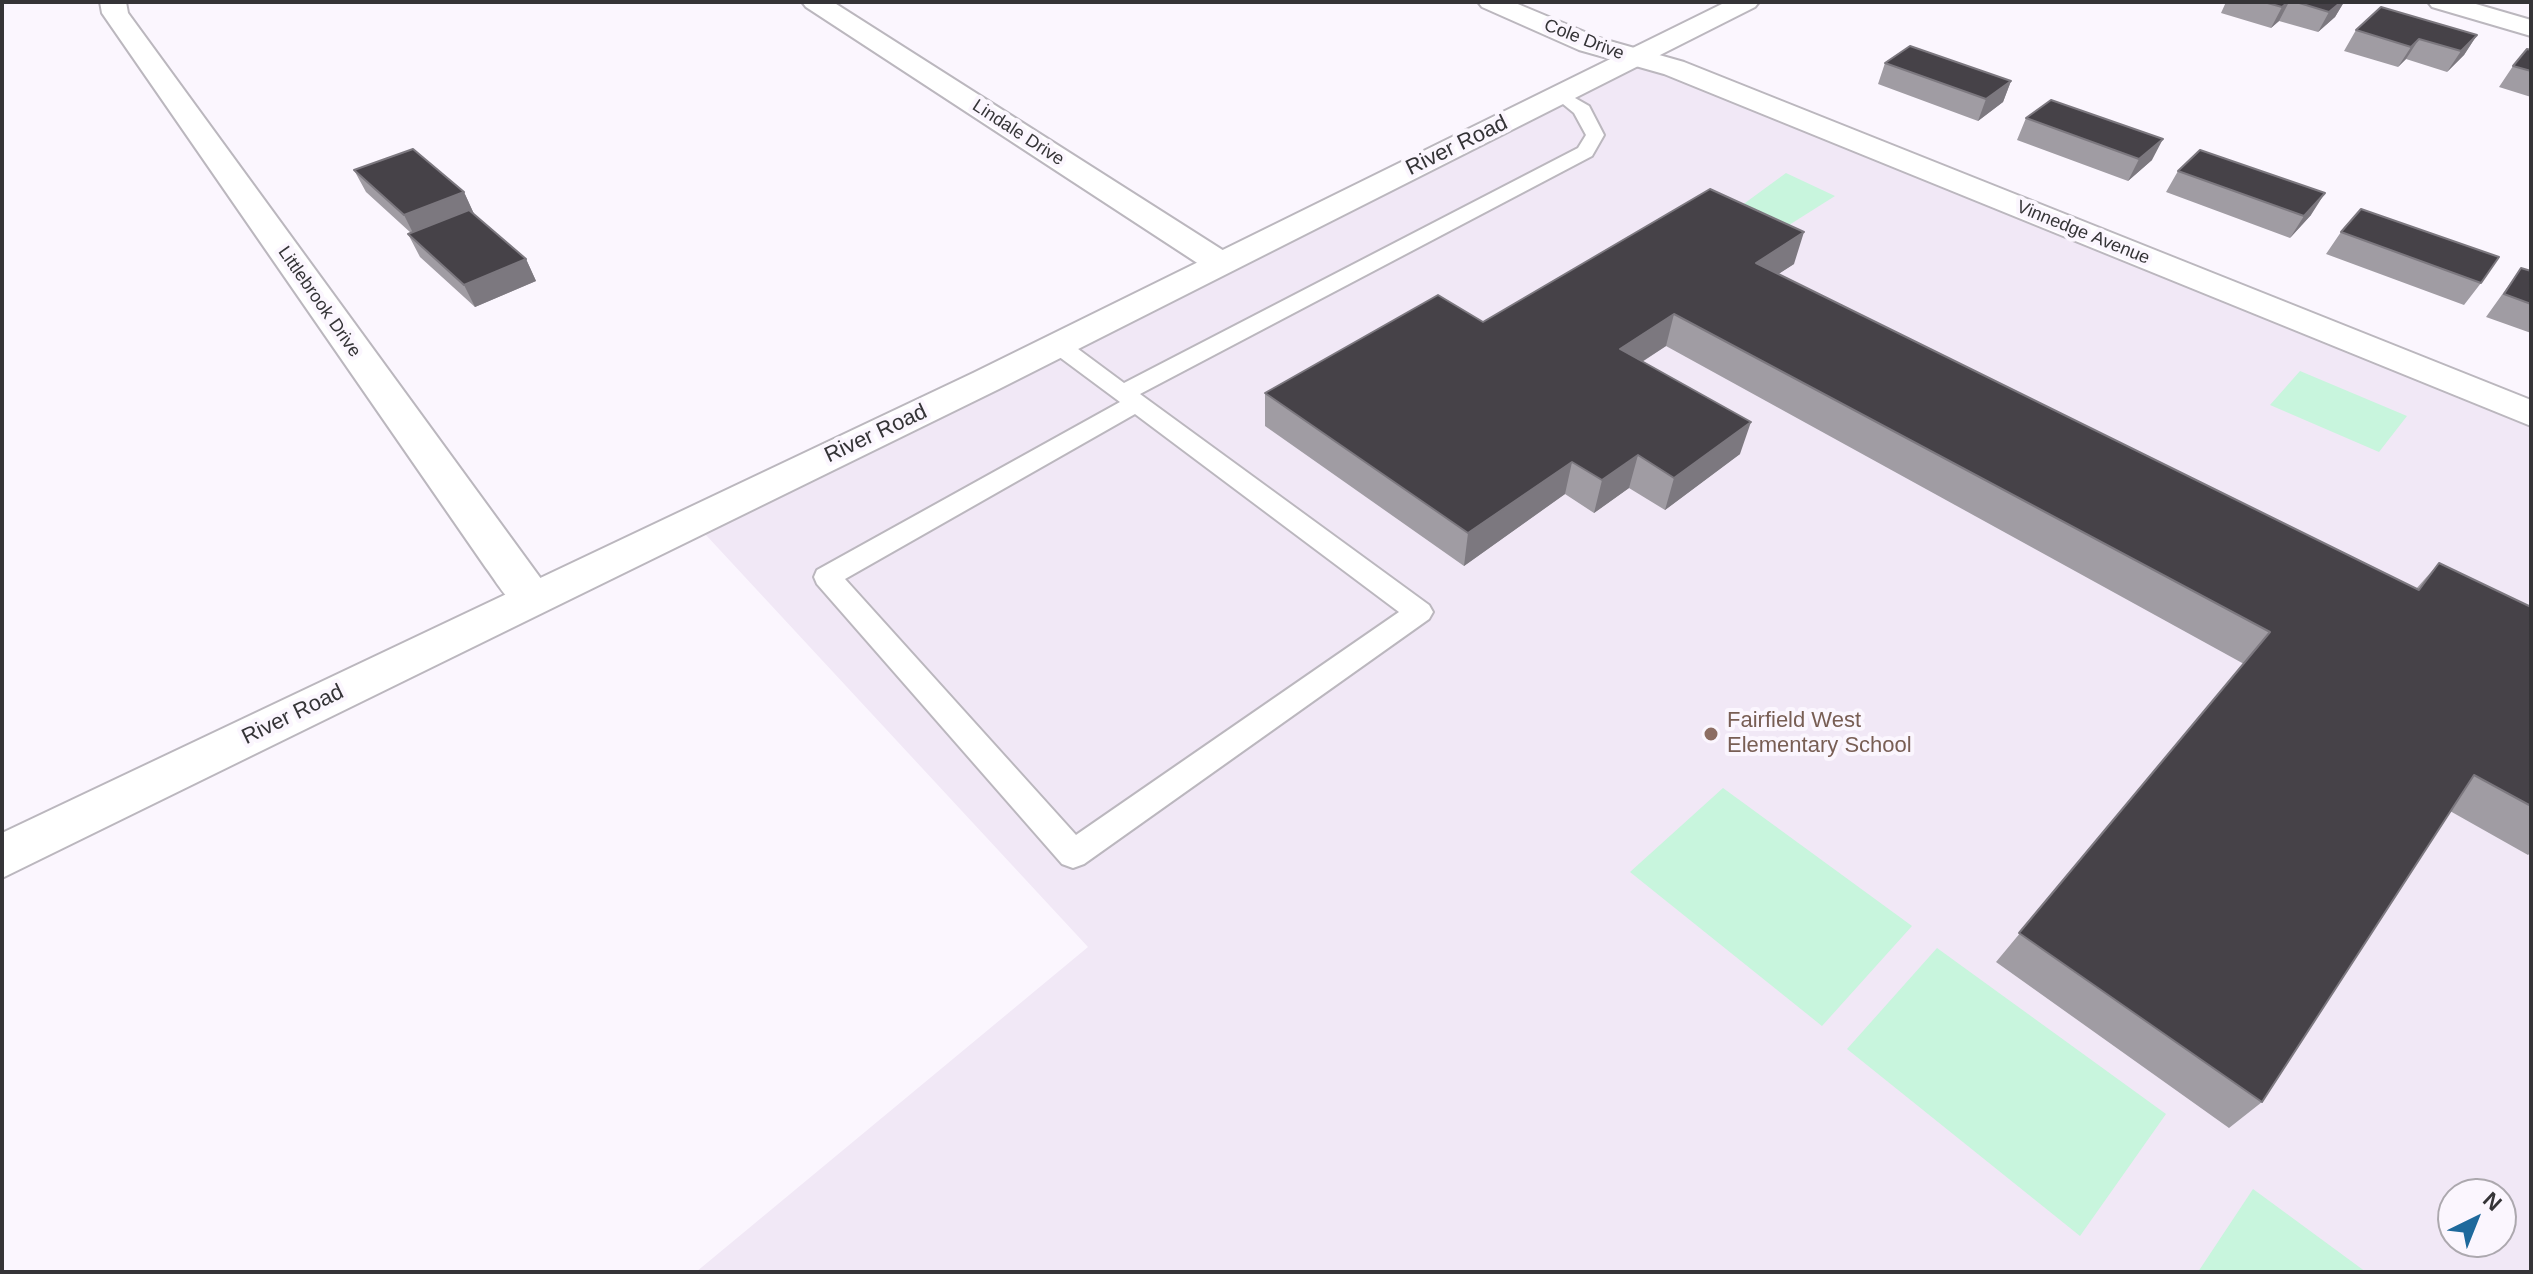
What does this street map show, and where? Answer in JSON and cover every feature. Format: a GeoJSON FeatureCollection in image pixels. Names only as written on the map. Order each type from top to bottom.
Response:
{"type":"FeatureCollection","features":[{"type":"Feature","properties":{"kind":"street","name":"Littlebrook Drive"},"geometry":{"type":"LineString","coordinates":[[113,2],[115,13],[532,598]]}},
{"type":"Feature","properties":{"kind":"street","name":"Lindale Drive"},"geometry":{"type":"LineString","coordinates":[[815,2],[1220,263]]}},
{"type":"Feature","properties":{"kind":"street","name":"Cole Drive"},"geometry":{"type":"LineString","coordinates":[[1491,2],[1589,44],[1633,59]]}},
{"type":"Feature","properties":{"kind":"street","name":"River Road"},"geometry":{"type":"LineString","coordinates":[[2,857],[1058,345],[1746,2]]}},
{"type":"Feature","properties":{"kind":"street"},"geometry":{"type":"LineString","coordinates":[[2441,2],[2531,28]]}},
{"type":"Feature","properties":{"kind":"street","name":"Vinnedge Avenue"},"geometry":{"type":"LineString","coordinates":[[1633,59],[1674,68],[2531,414]]}},
{"type":"Feature","properties":{"kind":"lane"},"geometry":{"type":"LineString","coordinates":[[1058,345],[1130,398],[1419,612],[1073,854],[827,577],[1130,398],[1585,152],[1595,135],[1582,110],[1561,95]]}},
{"type":"Feature","properties":{"kind":"shaded area","name":"Fairfield West Elementary School"},"geometry":{"type":"Polygon","coordinates":[[[1633,59],[2531,414],[2531,1272],[696,1272],[1088,947],[693,521],[1633,59]]]}},
{"type":"Feature","properties":{"kind":"green space"},"geometry":{"type":"Polygon","coordinates":[[[1786,173],[1835,196],[1778,232],[1734,211],[1786,173]]]}},
{"type":"Feature","properties":{"kind":"green space"},"geometry":{"type":"Polygon","coordinates":[[[2300,371],[2407,416],[2379,452],[2270,405],[2300,371]]]}},
{"type":"Feature","properties":{"kind":"green space"},"geometry":{"type":"Polygon","coordinates":[[[1723,788],[1912,926],[1822,1026],[1630,872],[1723,788]]]}},
{"type":"Feature","properties":{"kind":"green space"},"geometry":{"type":"Polygon","coordinates":[[[1937,948],[2166,1114],[2080,1236],[1847,1049],[1937,948]]]}},
{"type":"Feature","properties":{"kind":"green space"},"geometry":{"type":"Polygon","coordinates":[[[2253,1189],[2366,1272],[2198,1272],[2253,1189]]]}},
{"type":"Feature","properties":{"kind":"building"},"geometry":{"type":"Polygon","coordinates":[[[2264,2],[2288,2],[2282,7],[2264,2]]]}},
{"type":"Feature","properties":{"kind":"building"},"geometry":{"type":"Polygon","coordinates":[[[2296,2],[2341,2],[2329,12],[2296,2]]]}},
{"type":"Feature","properties":{"kind":"building"},"geometry":{"type":"Polygon","coordinates":[[[2381,7],[2477,35],[2461,51],[2419,39],[2411,47],[2356,30],[2381,7]]]}},
{"type":"Feature","properties":{"kind":"building"},"geometry":{"type":"Polygon","coordinates":[[[1910,46],[2011,81],[1986,99],[1885,63],[1910,46]]]}},
{"type":"Feature","properties":{"kind":"building"},"geometry":{"type":"Polygon","coordinates":[[[2527,49],[2531,50],[2531,71],[2513,66],[2527,49]]]}},
{"type":"Feature","properties":{"kind":"building"},"geometry":{"type":"Polygon","coordinates":[[[2051,100],[2163,139],[2139,159],[2026,118],[2051,100]]]}},
{"type":"Feature","properties":{"kind":"building"},"geometry":{"type":"Polygon","coordinates":[[[413,149],[464,192],[404,215],[354,170],[413,149]]]}},
{"type":"Feature","properties":{"kind":"building"},"geometry":{"type":"Polygon","coordinates":[[[2200,150],[2325,193],[2304,216],[2178,171],[2200,150]]]}},
{"type":"Feature","properties":{"kind":"building"},"geometry":{"type":"Polygon","coordinates":[[[1710,189],[1804,232],[1756,263],[2419,590],[2439,563],[2531,607],[2531,806],[2474,775],[2262,1102],[2019,933],[2270,632],[1674,314],[1620,349],[1751,422],[1674,478],[1638,455],[1602,480],[1572,462],[1468,533],[1265,393],[1438,295],[1483,322],[1710,189]]]}},
{"type":"Feature","properties":{"kind":"building"},"geometry":{"type":"Polygon","coordinates":[[[2361,209],[2499,257],[2481,283],[2341,232],[2361,209]]]}},
{"type":"Feature","properties":{"kind":"building"},"geometry":{"type":"Polygon","coordinates":[[[469,210],[526,259],[464,285],[408,234],[469,210]]]}},
{"type":"Feature","properties":{"kind":"building"},"geometry":{"type":"Polygon","coordinates":[[[2521,268],[2531,271],[2531,304],[2504,294],[2521,268]]]}},
{"type":"Feature","properties":{"kind":"place","name":"Fairfield West Elementary School"},"geometry":{"type":"Point","coordinates":[1711,734]}}]}
